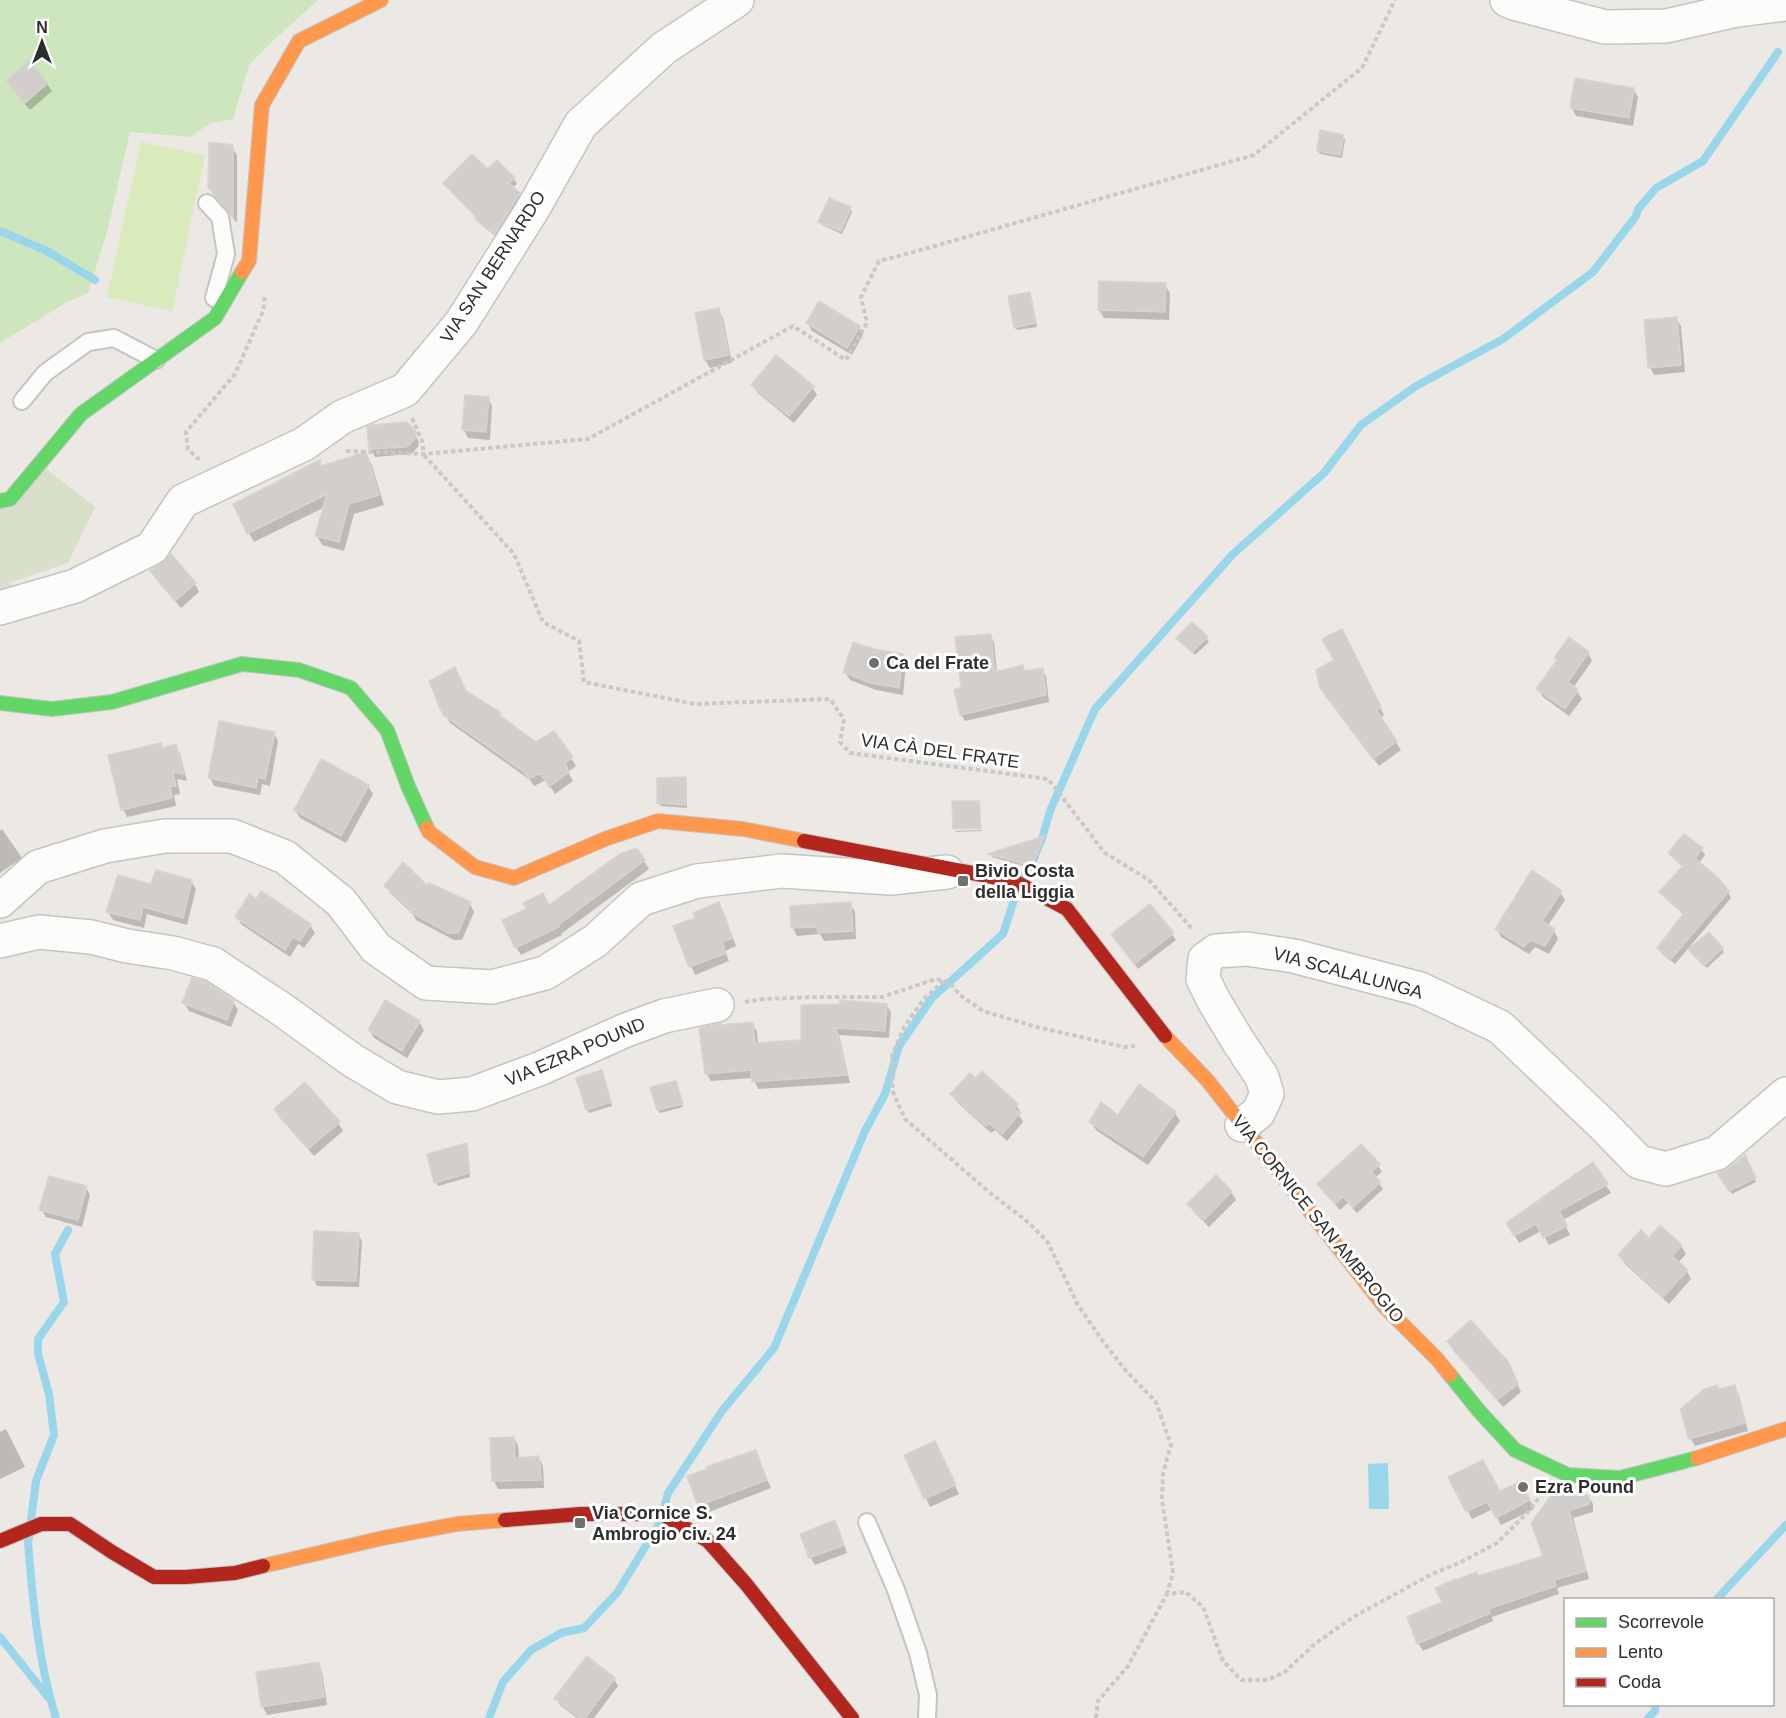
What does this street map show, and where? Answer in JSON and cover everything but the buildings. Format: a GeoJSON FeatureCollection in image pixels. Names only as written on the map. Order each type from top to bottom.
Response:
{"type":"FeatureCollection","features":[{"type":"Feature","properties":{"kind":"street"},"geometry":{"type":"LineString","coordinates":[[0,501],[10,499],[81,414],[215,318],[249,261],[262,105],[299,41],[381,0]]}},
{"type":"Feature","properties":{"kind":"street","name":"VIA SAN BERNARDO"},"geometry":{"type":"LineString","coordinates":[[0,608],[75,586],[152,548],[183,501],[303,444],[342,417],[405,390],[461,323],[531,212],[581,124],[664,48],[737,0]]}},
{"type":"Feature","properties":{"kind":"street"},"geometry":{"type":"LineString","coordinates":[[1507,0],[1605,27],[1666,26],[1737,10],[1786,4]]}},
{"type":"Feature","properties":{"kind":"street","name":"VIA CORNICE SAN AMBROGIO"},"geometry":{"type":"LineString","coordinates":[[0,703],[52,709],[112,702],[242,663],[299,670],[351,688],[387,730],[408,786],[429,832],[475,867],[514,878],[605,839],[658,821],[743,829],[1014,881],[1067,909],[1159,1029],[1208,1082],[1384,1306],[1437,1359],[1479,1412],[1515,1450],[1568,1475],[1620,1478],[1701,1457],[1786,1429]]}},
{"type":"Feature","properties":{"kind":"street","name":"VIA CORNICE SAN AMBROGIO"},"geometry":{"type":"LineString","coordinates":[[0,901],[38,867],[105,846],[165,836],[232,836],[285,857],[341,902],[376,948],[426,983],[492,987],[545,972],[595,941],[640,899],[697,881],[782,871],[891,878],[958,871]]}},
{"type":"Feature","properties":{"kind":"street","name":"VIA EZRA POUND"},"geometry":{"type":"LineString","coordinates":[[0,941],[39,932],[91,937],[127,946],[173,953],[213,964],[280,1008],[352,1060],[398,1087],[438,1097],[472,1094],[539,1069],[626,1030],[664,1016],[717,1005]]}},
{"type":"Feature","properties":{"kind":"street","name":"VIA SCALALUNGA"},"geometry":{"type":"LineString","coordinates":[[1242,1125],[1258,1113],[1267,1094],[1262,1077],[1238,1041],[1203,979],[1204,959],[1216,951],[1258,950],[1294,956],[1357,972],[1420,989],[1500,1027],[1639,1162],[1666,1169],[1717,1153],[1786,1094]]}},
{"type":"Feature","properties":{"kind":"street"},"geometry":{"type":"LineString","coordinates":[[0,1540],[41,1524],[70,1524],[154,1577],[186,1577],[235,1573],[383,1538],[457,1524],[581,1514],[662,1514],[708,1542],[746,1584],[852,1718]]}},
{"type":"Feature","properties":{"kind":"lane"},"geometry":{"type":"LineString","coordinates":[[197,331],[213,301],[226,254],[220,217],[207,203]]}},
{"type":"Feature","properties":{"kind":"lane"},"geometry":{"type":"LineString","coordinates":[[22,401],[45,373],[88,342],[114,338],[156,360]]}},
{"type":"Feature","properties":{"kind":"lane"},"geometry":{"type":"LineString","coordinates":[[867,1522],[896,1590],[918,1653],[928,1695],[927,1718]]}},
{"type":"Feature","properties":{"kind":"path"},"geometry":{"type":"LineString","coordinates":[[303,444],[347,451],[424,454],[588,439],[793,326],[846,360],[867,322],[861,297],[879,261],[1254,155],[1362,68],[1395,0]]}},
{"type":"Feature","properties":{"kind":"path"},"geometry":{"type":"LineString","coordinates":[[206,459],[197,458],[188,449],[186,432],[235,374],[263,311],[266,292]]}},
{"type":"Feature","properties":{"kind":"path","name":"VIA CÀ DEL FRATE"},"geometry":{"type":"LineString","coordinates":[[424,454],[514,554],[543,622],[579,641],[584,682],[695,704],[830,699],[844,719],[840,742],[850,753],[1048,779],[1105,853],[1149,880],[1198,936]]}},
{"type":"Feature","properties":{"kind":"path"},"geometry":{"type":"LineString","coordinates":[[717,1005],[764,999],[882,997],[936,979],[949,982],[960,995],[983,1011],[1033,1026],[1124,1047],[1173,1044]]}},
{"type":"Feature","properties":{"kind":"path"},"geometry":{"type":"LineString","coordinates":[[944,981],[924,999],[904,1027],[892,1056],[893,1092],[905,1119],[989,1192],[1029,1223],[1047,1241],[1078,1305],[1126,1371],[1156,1402],[1171,1445],[1163,1473],[1161,1500],[1173,1573],[1167,1594],[1128,1666],[1098,1701],[1096,1718]]}},
{"type":"Feature","properties":{"kind":"path"},"geometry":{"type":"LineString","coordinates":[[1167,1594],[1186,1592],[1203,1607],[1223,1661],[1241,1680],[1268,1680],[1286,1671],[1316,1643],[1355,1616],[1432,1574],[1460,1563],[1497,1543],[1526,1514],[1559,1471]]}},
{"type":"Feature","properties":{"kind":"green space"},"geometry":{"type":"Polygon","coordinates":[[[0,0],[318,0],[249,65],[233,119],[210,123],[190,137],[130,132],[107,232],[88,293],[67,302],[0,343],[0,0]]]}},
{"type":"Feature","properties":{"kind":"green space"},"geometry":{"type":"Polygon","coordinates":[[[141,142],[205,155],[172,311],[107,297],[141,142]]]}},
{"type":"Feature","properties":{"kind":"green space"},"geometry":{"type":"Polygon","coordinates":[[[39,463],[95,507],[68,563],[11,582],[18,603],[0,608],[0,502],[39,463]]]}},
{"type":"Feature","properties":{"kind":"water"},"geometry":{"type":"Polygon","coordinates":[[[1388,1463],[1389,1509],[1369,1509],[1368,1464],[1388,1463]]]}},
{"type":"Feature","properties":{"kind":"waterway"},"geometry":{"type":"LineString","coordinates":[[1023,879],[1042,839],[1050,811],[1095,709],[1233,554],[1324,473],[1361,425],[1416,386],[1503,339],[1593,272],[1636,216],[1638,209],[1656,188],[1703,161],[1778,52]]}},
{"type":"Feature","properties":{"kind":"waterway"},"geometry":{"type":"LineString","coordinates":[[0,231],[47,251],[95,280]]}},
{"type":"Feature","properties":{"kind":"waterway"},"geometry":{"type":"LineString","coordinates":[[664,1508],[668,1493],[722,1411],[774,1348],[865,1131],[885,1094],[899,1046],[932,998],[1003,934],[1017,891]]}},
{"type":"Feature","properties":{"kind":"waterway"},"geometry":{"type":"LineString","coordinates":[[31,1520],[36,1481],[54,1435],[49,1394],[38,1354],[38,1339],[64,1302],[55,1254],[68,1230]]}},
{"type":"Feature","properties":{"kind":"waterway"},"geometry":{"type":"LineString","coordinates":[[489,1718],[503,1682],[531,1650],[561,1633],[584,1628],[617,1593],[661,1521]]}},
{"type":"Feature","properties":{"kind":"waterway"},"geometry":{"type":"LineString","coordinates":[[1718,1598],[1786,1525]]}},
{"type":"Feature","properties":{"kind":"waterway"},"geometry":{"type":"LineString","coordinates":[[29,1536],[37,1631],[56,1718]]}},
{"type":"Feature","properties":{"kind":"waterway"},"geometry":{"type":"LineString","coordinates":[[0,1637],[48,1697]]}},
{"type":"Feature","properties":{"kind":"waterway"},"geometry":{"type":"LineString","coordinates":[[1648,1718],[1655,1711],[1656,1706]]}},
{"type":"Feature","properties":{"kind":"traffic: fast"},"geometry":{"type":"LineString","coordinates":[[0,501],[10,499],[81,414],[215,318],[242,272]]}},
{"type":"Feature","properties":{"kind":"traffic: fast"},"geometry":{"type":"LineString","coordinates":[[0,703],[52,709],[112,702],[242,664],[299,670],[351,688],[387,730],[427,828]]}},
{"type":"Feature","properties":{"kind":"traffic: fast"},"geometry":{"type":"LineString","coordinates":[[1450,1375],[1515,1450],[1568,1475],[1620,1478],[1697,1458]]}},
{"type":"Feature","properties":{"kind":"traffic: slow"},"geometry":{"type":"LineString","coordinates":[[242,272],[249,261],[262,105],[299,41],[381,0]]}},
{"type":"Feature","properties":{"kind":"traffic: slow"},"geometry":{"type":"LineString","coordinates":[[427,828],[429,832],[475,867],[514,878],[605,839],[658,821],[743,829],[804,841]]}},
{"type":"Feature","properties":{"kind":"traffic: slow"},"geometry":{"type":"LineString","coordinates":[[1165,1036],[1208,1081],[1384,1306],[1450,1375]]}},
{"type":"Feature","properties":{"kind":"traffic: slow"},"geometry":{"type":"LineString","coordinates":[[1697,1458],[1786,1429]]}},
{"type":"Feature","properties":{"kind":"traffic: slow"},"geometry":{"type":"LineString","coordinates":[[263,1566],[383,1538],[457,1524],[505,1520]]}},
{"type":"Feature","properties":{"kind":"traffic: jam"},"geometry":{"type":"LineString","coordinates":[[804,841],[1014,881],[1067,909],[1165,1036]]}},
{"type":"Feature","properties":{"kind":"traffic: jam"},"geometry":{"type":"LineString","coordinates":[[505,1520],[581,1514],[662,1514],[708,1541],[746,1584],[852,1718]]}},
{"type":"Feature","properties":{"kind":"traffic: jam"},"geometry":{"type":"LineString","coordinates":[[0,1541],[41,1524],[70,1524],[154,1577],[235,1573],[263,1566]]}},
{"type":"Feature","properties":{"kind":"place","name":"Ca del Frate"},"geometry":{"type":"Point","coordinates":[874,663]}},
{"type":"Feature","properties":{"kind":"place","name":"Bivio Costa della Liggia"},"geometry":{"type":"Point","coordinates":[963,881]}},
{"type":"Feature","properties":{"kind":"place","name":"Ezra Pound"},"geometry":{"type":"Point","coordinates":[1523,1487]}},
{"type":"Feature","properties":{"kind":"place","name":"Via Cornice S. Ambrogio civ. 24"},"geometry":{"type":"Point","coordinates":[580,1523]}}]}
